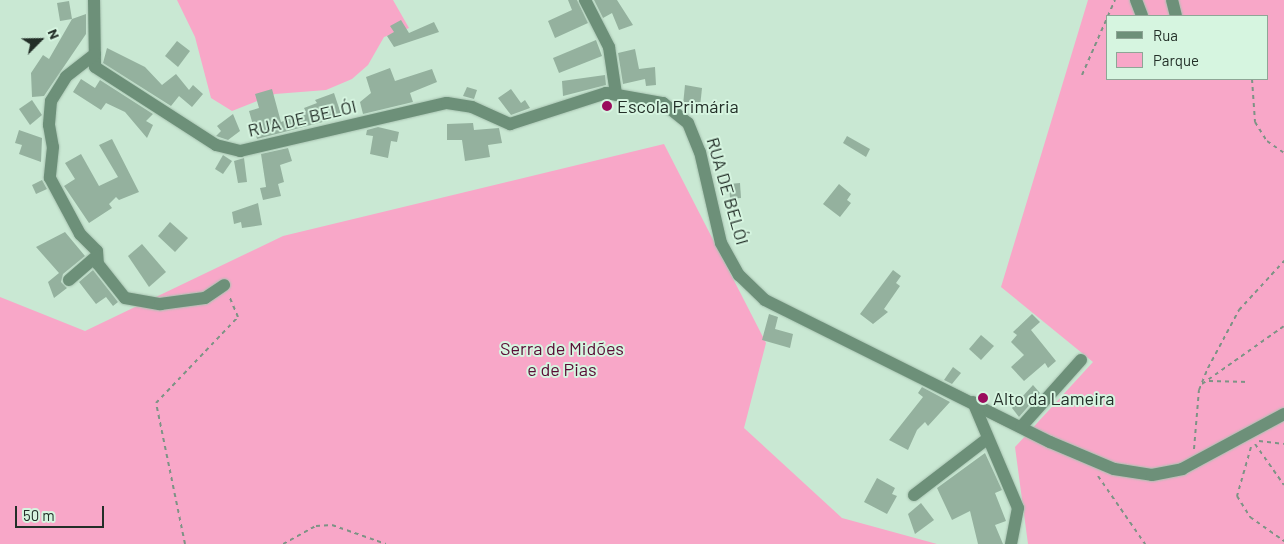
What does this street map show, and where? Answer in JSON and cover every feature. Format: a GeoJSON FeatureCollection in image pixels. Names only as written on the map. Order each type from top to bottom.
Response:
{"type":"FeatureCollection","features":[{"type":"Feature","properties":{"kind":"street","name":"RUA DE BELÓI"},"geometry":{"type":"LineString","coordinates":[[94,0],[95,67],[113,81],[216,145],[240,151],[447,103],[472,107],[510,124],[578,101],[616,94],[663,102],[688,123],[700,152],[721,243],[740,275],[765,300],[1021,426],[1114,469],[1152,475],[1197,460],[1284,414]]}},
{"type":"Feature","properties":{"kind":"street"},"geometry":{"type":"LineString","coordinates":[[585,0],[609,47],[616,94]]}},
{"type":"Feature","properties":{"kind":"street"},"geometry":{"type":"LineString","coordinates":[[1136,0],[1142,15]]}},
{"type":"Feature","properties":{"kind":"street"},"geometry":{"type":"LineString","coordinates":[[1172,0],[1176,15]]}},
{"type":"Feature","properties":{"kind":"street"},"geometry":{"type":"LineString","coordinates":[[95,54],[66,77],[51,101],[49,125],[53,147],[50,178],[80,234],[97,256],[98,264],[125,298],[160,304],[178,302],[205,298],[224,285]]}},
{"type":"Feature","properties":{"kind":"street"},"geometry":{"type":"LineString","coordinates":[[69,280],[97,256]]}},
{"type":"Feature","properties":{"kind":"street"},"geometry":{"type":"LineString","coordinates":[[1021,426],[1081,360]]}},
{"type":"Feature","properties":{"kind":"street"},"geometry":{"type":"LineString","coordinates":[[973,402],[987,439],[1004,465],[1018,508],[1011,544]]}},
{"type":"Feature","properties":{"kind":"street"},"geometry":{"type":"LineString","coordinates":[[914,495],[987,439]]}},
{"type":"Feature","properties":{"kind":"path"},"geometry":{"type":"LineString","coordinates":[[1108,15],[1115,0]]}},
{"type":"Feature","properties":{"kind":"path"},"geometry":{"type":"LineString","coordinates":[[1082,75],[1106,20]]}},
{"type":"Feature","properties":{"kind":"path"},"geometry":{"type":"LineString","coordinates":[[1252,80],[1255,122],[1267,141],[1284,153]]}},
{"type":"Feature","properties":{"kind":"path"},"geometry":{"type":"LineString","coordinates":[[1197,460],[1192,442],[1202,384],[1239,310],[1284,261]]}},
{"type":"Feature","properties":{"kind":"path"},"geometry":{"type":"LineString","coordinates":[[185,544],[156,403],[238,317],[224,285]]}},
{"type":"Feature","properties":{"kind":"path"},"geometry":{"type":"LineString","coordinates":[[1202,384],[1284,326]]}},
{"type":"Feature","properties":{"kind":"path"},"geometry":{"type":"LineString","coordinates":[[1207,381],[1249,382]]}},
{"type":"Feature","properties":{"kind":"path"},"geometry":{"type":"LineString","coordinates":[[1253,441],[1284,444]]}},
{"type":"Feature","properties":{"kind":"path"},"geometry":{"type":"LineString","coordinates":[[1253,441],[1284,485]]}},
{"type":"Feature","properties":{"kind":"path"},"geometry":{"type":"LineString","coordinates":[[1253,441],[1239,479],[1238,496],[1250,517],[1284,541]]}},
{"type":"Feature","properties":{"kind":"path"},"geometry":{"type":"LineString","coordinates":[[1086,457],[1145,544]]}},
{"type":"Feature","properties":{"kind":"path"},"geometry":{"type":"LineString","coordinates":[[283,544],[316,526],[332,525],[386,544]]}},
{"type":"Feature","properties":{"kind":"green space"},"geometry":{"type":"Polygon","coordinates":[[[177,0],[393,0],[409,28],[384,37],[368,65],[352,79],[326,90],[275,94],[232,111],[211,98],[195,37],[177,0]]]}},
{"type":"Feature","properties":{"kind":"green space"},"geometry":{"type":"Polygon","coordinates":[[[1088,0],[1284,0],[1284,544],[1028,544],[1015,447],[1093,362],[1001,287],[1088,0]]]}},
{"type":"Feature","properties":{"kind":"green space","name":"Serra de Midões e de Pias"},"geometry":{"type":"Polygon","coordinates":[[[664,144],[766,343],[744,428],[842,518],[937,544],[0,544],[0,297],[85,331],[283,236],[664,144]]]}},
{"type":"Feature","properties":{"kind":"building"},"geometry":{"type":"Polygon","coordinates":[[[568,0],[577,0],[588,23],[555,38],[548,21],[572,10],[568,0]]]}},
{"type":"Feature","properties":{"kind":"building"},"geometry":{"type":"Polygon","coordinates":[[[594,0],[617,0],[633,25],[619,30],[612,13],[603,18],[594,0]]]}},
{"type":"Feature","properties":{"kind":"building"},"geometry":{"type":"Polygon","coordinates":[[[69,1],[72,19],[60,21],[57,3],[69,1]]]}},
{"type":"Feature","properties":{"kind":"building"},"geometry":{"type":"Polygon","coordinates":[[[86,14],[86,34],[44,96],[32,97],[31,73],[43,55],[49,59],[72,19],[86,14]]]}},
{"type":"Feature","properties":{"kind":"building"},"geometry":{"type":"Polygon","coordinates":[[[401,20],[409,33],[434,22],[439,32],[394,47],[387,36],[394,32],[390,26],[401,20]]]}},
{"type":"Feature","properties":{"kind":"building"},"geometry":{"type":"Polygon","coordinates":[[[596,40],[602,56],[559,73],[553,58],[596,40]]]}},
{"type":"Feature","properties":{"kind":"building"},"geometry":{"type":"Polygon","coordinates":[[[177,41],[190,51],[178,67],[165,56],[177,41]]]}},
{"type":"Feature","properties":{"kind":"building"},"geometry":{"type":"Polygon","coordinates":[[[107,48],[145,67],[162,85],[176,74],[189,90],[193,85],[203,94],[192,107],[179,96],[171,106],[103,63],[107,48]]]}},
{"type":"Feature","properties":{"kind":"building"},"geometry":{"type":"Polygon","coordinates":[[[635,49],[639,69],[655,67],[656,85],[646,86],[645,79],[623,84],[618,53],[635,49]]]}},
{"type":"Feature","properties":{"kind":"building"},"geometry":{"type":"Polygon","coordinates":[[[390,68],[395,81],[432,69],[437,82],[410,93],[413,102],[363,114],[360,102],[371,93],[366,77],[390,68]]]}},
{"type":"Feature","properties":{"kind":"building"},"geometry":{"type":"Polygon","coordinates":[[[605,75],[606,85],[563,96],[562,81],[605,75]]]}},
{"type":"Feature","properties":{"kind":"building"},"geometry":{"type":"Polygon","coordinates":[[[81,79],[95,88],[100,80],[153,114],[146,121],[153,125],[147,138],[125,112],[106,103],[101,110],[73,92],[81,79]]]}},
{"type":"Feature","properties":{"kind":"building"},"geometry":{"type":"Polygon","coordinates":[[[685,85],[702,88],[700,107],[683,105],[685,85]]]}},
{"type":"Feature","properties":{"kind":"building"},"geometry":{"type":"Polygon","coordinates":[[[467,87],[477,90],[474,99],[463,96],[467,87]]]}},
{"type":"Feature","properties":{"kind":"building"},"geometry":{"type":"Polygon","coordinates":[[[272,89],[281,122],[306,112],[304,108],[317,103],[315,100],[334,93],[342,117],[257,139],[249,111],[259,108],[255,94],[272,89]]]}},
{"type":"Feature","properties":{"kind":"building"},"geometry":{"type":"Polygon","coordinates":[[[511,89],[521,103],[525,100],[530,108],[511,115],[498,98],[511,89]]]}},
{"type":"Feature","properties":{"kind":"building"},"geometry":{"type":"Polygon","coordinates":[[[32,100],[42,115],[30,125],[19,109],[32,100]]]}},
{"type":"Feature","properties":{"kind":"building"},"geometry":{"type":"Polygon","coordinates":[[[233,114],[240,131],[228,140],[216,136],[221,131],[217,126],[233,114]]]}},
{"type":"Feature","properties":{"kind":"building"},"geometry":{"type":"Polygon","coordinates":[[[473,123],[474,130],[499,128],[502,143],[488,145],[490,157],[465,161],[462,140],[447,140],[447,124],[473,123]]]}},
{"type":"Feature","properties":{"kind":"building"},"geometry":{"type":"Polygon","coordinates":[[[378,127],[399,132],[397,142],[391,141],[388,158],[370,154],[373,136],[366,135],[367,130],[378,127]]]}},
{"type":"Feature","properties":{"kind":"building"},"geometry":{"type":"Polygon","coordinates":[[[19,130],[42,138],[41,162],[19,154],[22,145],[15,143],[19,130]]]}},
{"type":"Feature","properties":{"kind":"building"},"geometry":{"type":"Polygon","coordinates":[[[847,136],[870,149],[866,157],[843,143],[847,136]]]}},
{"type":"Feature","properties":{"kind":"building"},"geometry":{"type":"Polygon","coordinates":[[[112,139],[139,192],[119,200],[116,197],[109,204],[112,208],[89,223],[64,186],[75,179],[65,163],[81,154],[99,186],[118,177],[99,145],[112,139]]]}},
{"type":"Feature","properties":{"kind":"building"},"geometry":{"type":"Polygon","coordinates":[[[288,148],[292,161],[280,165],[284,182],[278,184],[281,196],[263,200],[260,188],[266,187],[261,154],[288,148]]]}},
{"type":"Feature","properties":{"kind":"building"},"geometry":{"type":"Polygon","coordinates":[[[223,155],[232,161],[223,174],[215,169],[223,155]]]}},
{"type":"Feature","properties":{"kind":"building"},"geometry":{"type":"Polygon","coordinates":[[[244,158],[247,182],[238,183],[234,161],[244,158]]]}},
{"type":"Feature","properties":{"kind":"building"},"geometry":{"type":"Polygon","coordinates":[[[42,180],[47,189],[36,194],[32,185],[42,180]]]}},
{"type":"Feature","properties":{"kind":"building"},"geometry":{"type":"Polygon","coordinates":[[[740,183],[741,198],[730,199],[729,184],[740,183]]]}},
{"type":"Feature","properties":{"kind":"building"},"geometry":{"type":"Polygon","coordinates":[[[839,184],[851,194],[847,200],[851,203],[840,217],[823,204],[839,184]]]}},
{"type":"Feature","properties":{"kind":"building"},"geometry":{"type":"Polygon","coordinates":[[[258,203],[262,225],[242,228],[241,222],[234,224],[232,212],[258,203]]]}},
{"type":"Feature","properties":{"kind":"building"},"geometry":{"type":"Polygon","coordinates":[[[170,222],[188,238],[175,252],[158,236],[170,222]]]}},
{"type":"Feature","properties":{"kind":"building"},"geometry":{"type":"Polygon","coordinates":[[[65,232],[85,256],[63,274],[61,282],[67,288],[54,298],[48,282],[59,273],[36,247],[65,232]]]}},
{"type":"Feature","properties":{"kind":"building"},"geometry":{"type":"Polygon","coordinates":[[[142,244],[166,272],[149,287],[128,256],[142,244]]]}},
{"type":"Feature","properties":{"kind":"building"},"geometry":{"type":"Polygon","coordinates":[[[93,270],[118,302],[113,306],[106,297],[96,304],[79,282],[93,270]]]}},
{"type":"Feature","properties":{"kind":"building"},"geometry":{"type":"Polygon","coordinates":[[[893,270],[901,276],[896,283],[900,286],[884,309],[888,312],[873,324],[860,314],[893,270]]]}},
{"type":"Feature","properties":{"kind":"building"},"geometry":{"type":"Polygon","coordinates":[[[769,314],[778,317],[775,329],[793,334],[790,348],[762,340],[769,314]]]}},
{"type":"Feature","properties":{"kind":"building"},"geometry":{"type":"Polygon","coordinates":[[[1032,314],[1040,322],[1031,330],[1056,361],[1048,368],[1045,363],[1024,381],[1011,367],[1024,355],[1011,342],[1017,335],[1013,332],[1032,314]]]}},
{"type":"Feature","properties":{"kind":"building"},"geometry":{"type":"Polygon","coordinates":[[[981,335],[994,346],[981,360],[969,349],[981,335]]]}},
{"type":"Feature","properties":{"kind":"building"},"geometry":{"type":"Polygon","coordinates":[[[953,367],[961,373],[952,384],[944,380],[953,367]]]}},
{"type":"Feature","properties":{"kind":"building"},"geometry":{"type":"Polygon","coordinates":[[[1033,385],[1040,393],[1019,417],[1012,408],[1033,385]]]}},
{"type":"Feature","properties":{"kind":"building"},"geometry":{"type":"Polygon","coordinates":[[[922,387],[950,402],[928,426],[925,422],[917,430],[908,450],[889,440],[923,397],[918,393],[922,387]]]}},
{"type":"Feature","properties":{"kind":"building"},"geometry":{"type":"Polygon","coordinates":[[[985,453],[1002,490],[995,493],[1006,521],[995,525],[1003,544],[978,544],[970,511],[952,520],[937,488],[985,453]]]}},
{"type":"Feature","properties":{"kind":"building"},"geometry":{"type":"Polygon","coordinates":[[[877,478],[895,488],[892,494],[897,496],[887,514],[864,502],[877,478]]]}},
{"type":"Feature","properties":{"kind":"building"},"geometry":{"type":"Polygon","coordinates":[[[921,503],[934,520],[915,534],[908,514],[921,503]]]}},
{"type":"Feature","properties":{"kind":"place","name":"Escola Primária"},"geometry":{"type":"Point","coordinates":[607,106]}},
{"type":"Feature","properties":{"kind":"place","name":"Alto da Lameira"},"geometry":{"type":"Point","coordinates":[983,398]}}]}
